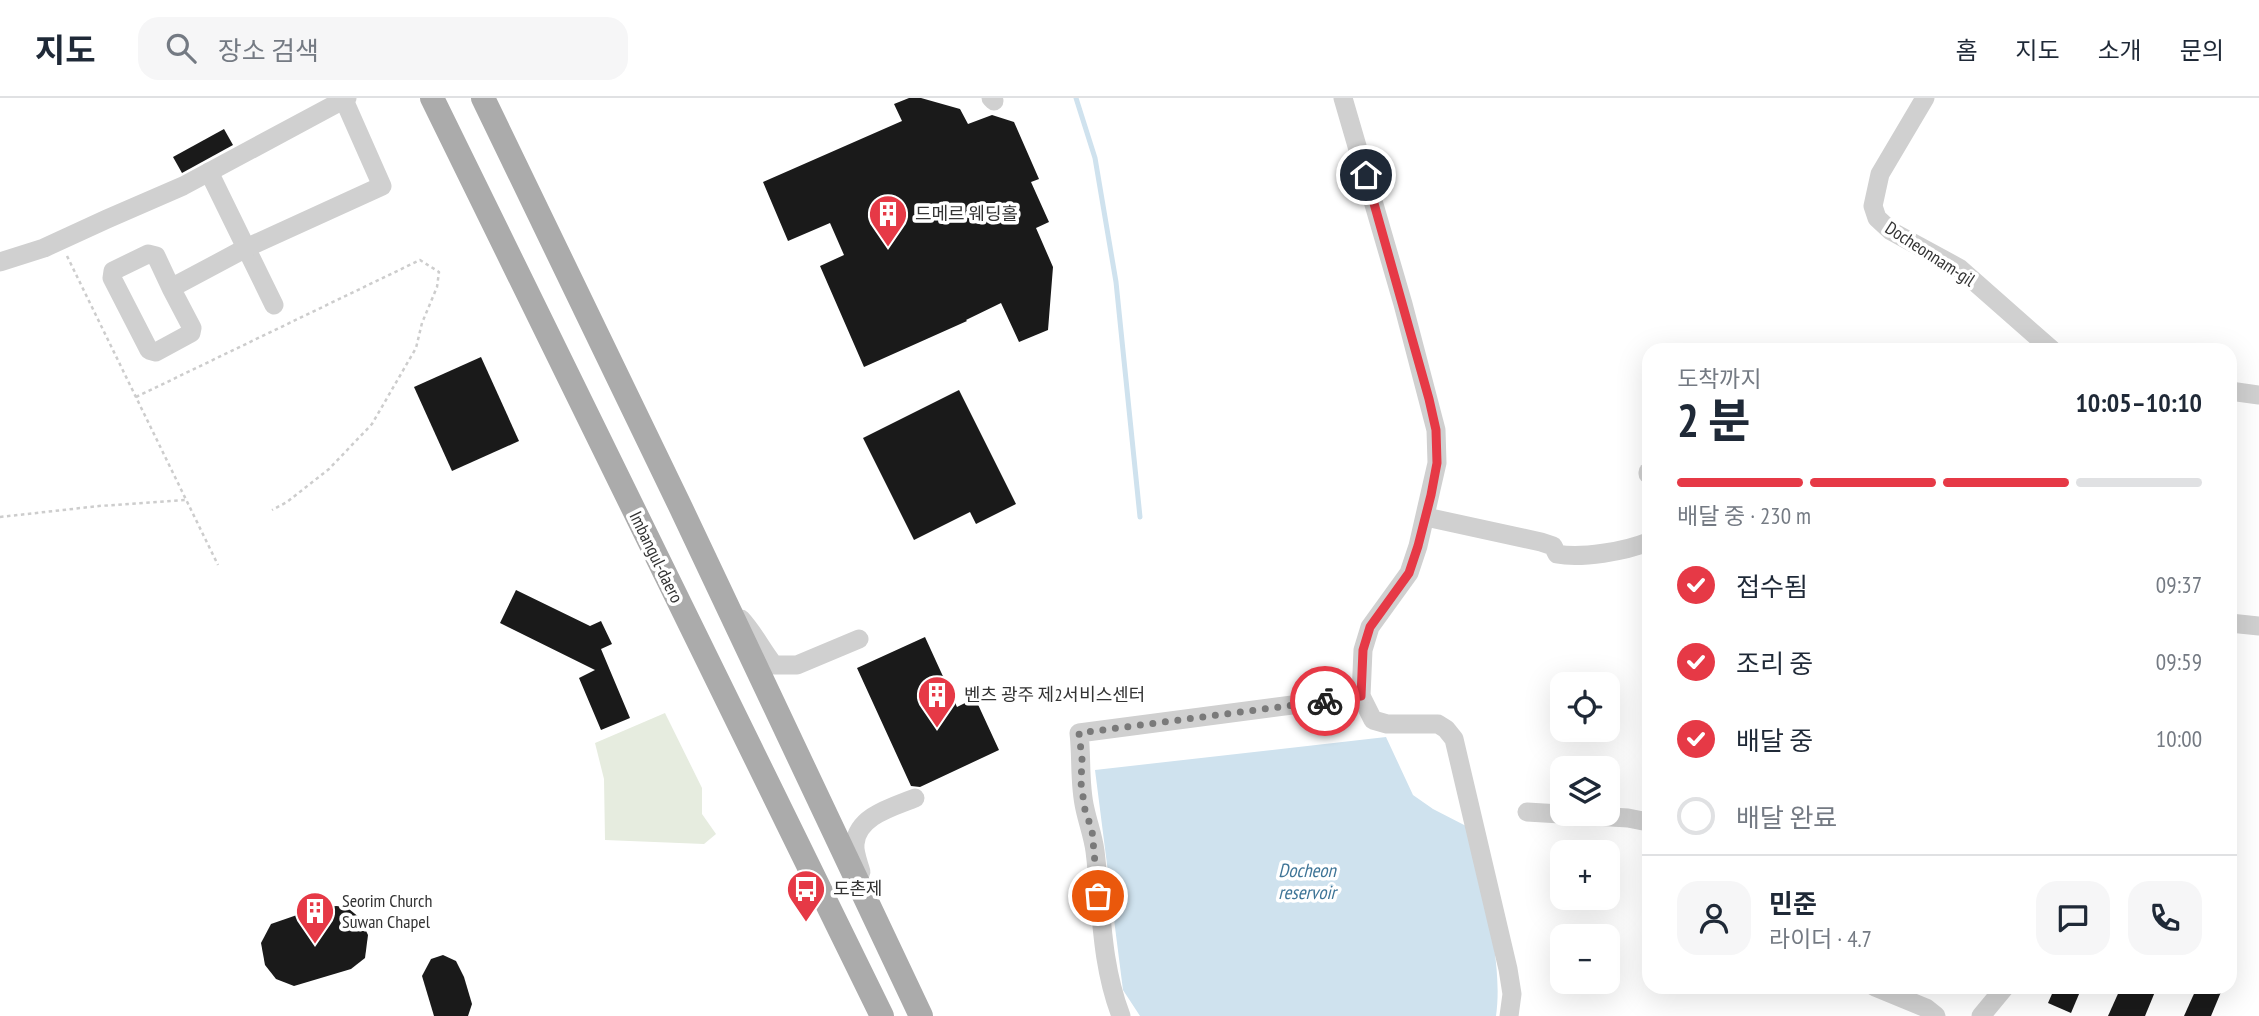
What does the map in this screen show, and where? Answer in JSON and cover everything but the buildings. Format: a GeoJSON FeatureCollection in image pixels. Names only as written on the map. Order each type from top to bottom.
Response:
{"type":"FeatureCollection","features":[{"type":"Feature","properties":{"kind":"main road","name":"Imbangul-daero"},"geometry":{"type":"LineString","coordinates":[[432,98],[882,1016]]}},
{"type":"Feature","properties":{"kind":"main road"},"geometry":{"type":"LineString","coordinates":[[483,98],[921,1016]]}},
{"type":"Feature","properties":{"kind":"street"},"geometry":{"type":"LineString","coordinates":[[1343,98],[1403,304],[1436,430],[1437,463],[1426,517],[1409,573],[1370,627],[1363,650],[1361,696],[1373,720],[1387,724],[1438,724],[1454,739],[1508,969],[1512,994],[1509,1016]]}},
{"type":"Feature","properties":{"kind":"street","name":"Docheonnam-gil"},"geometry":{"type":"LineString","coordinates":[[1925,98],[1880,174],[1873,206],[1877,218],[1891,232],[1959,268],[2044,343]]}},
{"type":"Feature","properties":{"kind":"street"},"geometry":{"type":"LineString","coordinates":[[0,262],[44,248],[183,186],[346,99],[382,186],[246,248],[171,288]]}},
{"type":"Feature","properties":{"kind":"street"},"geometry":{"type":"LineString","coordinates":[[209,172],[274,305]]}},
{"type":"Feature","properties":{"kind":"street"},"geometry":{"type":"LineString","coordinates":[[148,254],[156,256],[171,288],[191,328],[191,334],[156,352],[149,350],[112,278],[113,271],[148,254]]}},
{"type":"Feature","properties":{"kind":"street"},"geometry":{"type":"LineString","coordinates":[[2237,392],[2259,395]]}},
{"type":"Feature","properties":{"kind":"street"},"geometry":{"type":"LineString","coordinates":[[1426,517],[1541,542],[1553,546],[1557,554],[1569,556],[1642,543]]}},
{"type":"Feature","properties":{"kind":"street"},"geometry":{"type":"LineString","coordinates":[[727,605],[751,630],[774,665],[797,665],[859,639]]}},
{"type":"Feature","properties":{"kind":"street"},"geometry":{"type":"LineString","coordinates":[[2237,624],[2259,626]]}},
{"type":"Feature","properties":{"kind":"street"},"geometry":{"type":"LineString","coordinates":[[1121,1016],[1105,958],[1095,851],[1081,783],[1079,733],[1361,696]]}},
{"type":"Feature","properties":{"kind":"street"},"geometry":{"type":"LineString","coordinates":[[870,907],[855,845],[859,830],[871,817],[915,798]]}},
{"type":"Feature","properties":{"kind":"street"},"geometry":{"type":"LineString","coordinates":[[1527,812],[1642,821]]}},
{"type":"Feature","properties":{"kind":"street"},"geometry":{"type":"LineString","coordinates":[[1892,994],[1926,1008],[1936,1016]]}},
{"type":"Feature","properties":{"kind":"street"},"geometry":{"type":"LineString","coordinates":[[1981,1016],[1999,994]]}},
{"type":"Feature","properties":{"kind":"path"},"geometry":{"type":"LineString","coordinates":[[60,240],[218,565]]}},
{"type":"Feature","properties":{"kind":"path"},"geometry":{"type":"LineString","coordinates":[[136,397],[421,260],[439,272],[437,287],[422,323],[416,348],[372,424],[330,470],[272,510]]}},
{"type":"Feature","properties":{"kind":"path"},"geometry":{"type":"LineString","coordinates":[[0,517],[186,500]]}},
{"type":"Feature","properties":{"kind":"shaded area"},"geometry":{"type":"Polygon","coordinates":[[[665,713],[702,788],[702,814],[716,834],[704,844],[605,840],[604,779],[595,743],[665,713]]]}},
{"type":"Feature","properties":{"kind":"water","name":"Docheon reservoir"},"geometry":{"type":"Polygon","coordinates":[[[1386,737],[1413,795],[1468,827],[1494,946],[1498,994],[1496,1016],[1140,1016],[1123,990],[1095,770],[1386,737]]]}},
{"type":"Feature","properties":{"kind":"waterway"},"geometry":{"type":"LineString","coordinates":[[1076,98],[1095,158],[1116,282],[1140,517]]}},
{"type":"Feature","properties":{"kind":"way so far"},"geometry":{"type":"LineString","coordinates":[[1098,896],[1092,830],[1085,810],[1081,783],[1079,733],[1325,701]]}},
{"type":"Feature","properties":{"kind":"place","name":"드메르 웨딩홀"},"geometry":{"type":"Point","coordinates":[888,248]}},
{"type":"Feature","properties":{"kind":"place","name":"벤츠 광주 제2서비스센터"},"geometry":{"type":"Point","coordinates":[937,729]}},
{"type":"Feature","properties":{"kind":"place","name":"도촌제"},"geometry":{"type":"Point","coordinates":[806,923]}},
{"type":"Feature","properties":{"kind":"place","name":"Seorim Church Suwan Chapel"},"geometry":{"type":"Point","coordinates":[315,945]}},
{"type":"Feature","properties":{"kind":"route"},"geometry":{"type":"LineString","coordinates":[[1325,701],[1361,696],[1363,650],[1370,627],[1409,573],[1437,463],[1436,430],[1429,399],[1366,175]]}}]}
